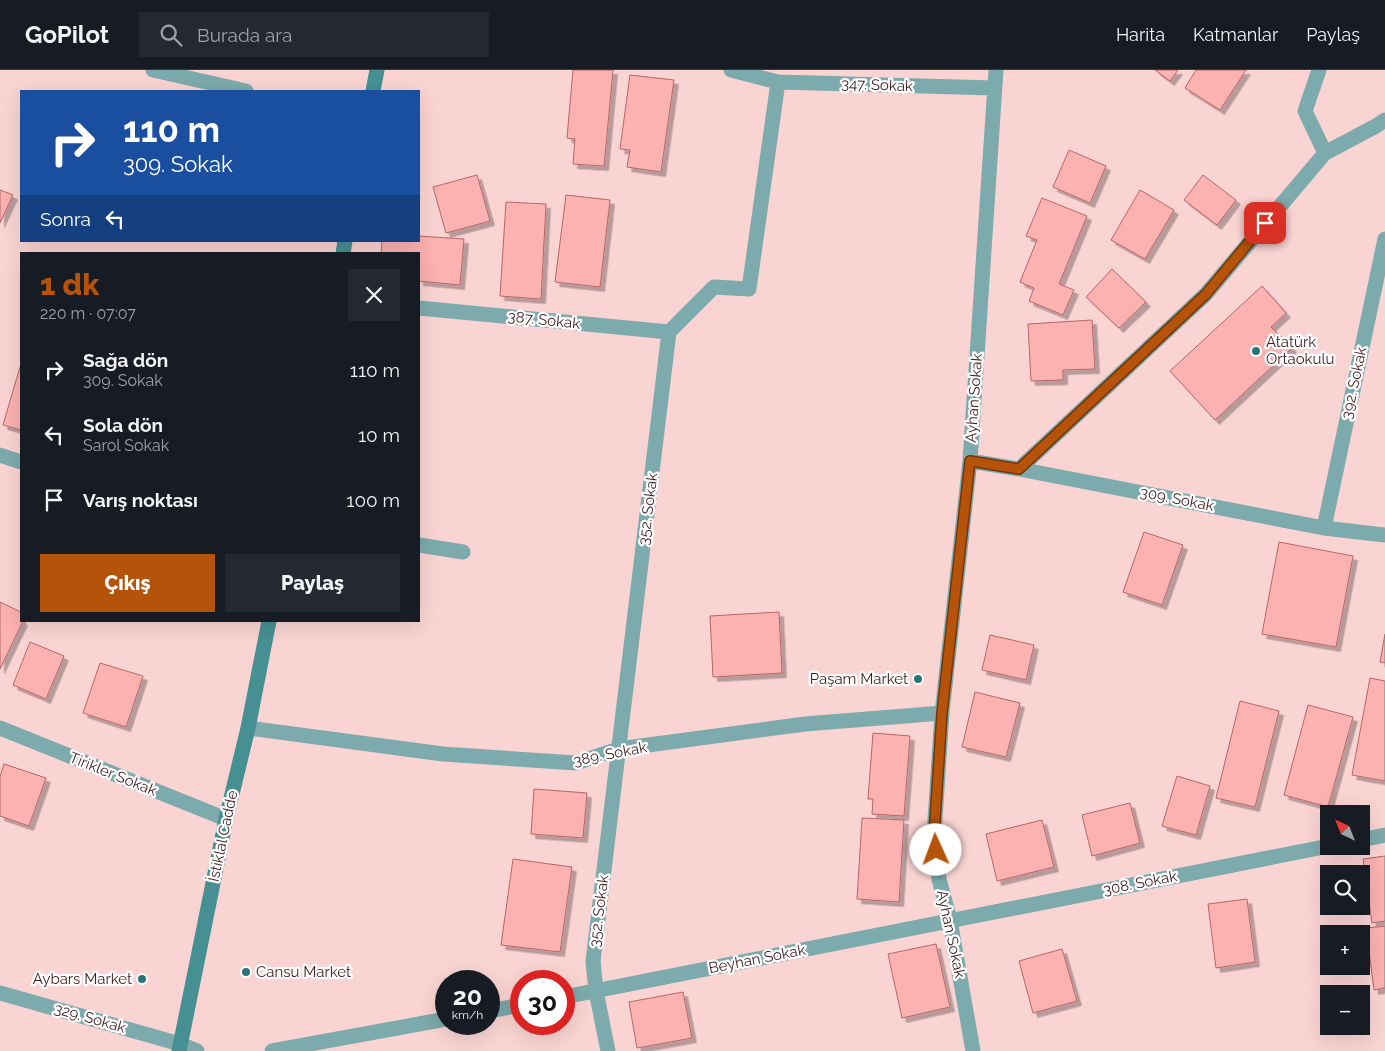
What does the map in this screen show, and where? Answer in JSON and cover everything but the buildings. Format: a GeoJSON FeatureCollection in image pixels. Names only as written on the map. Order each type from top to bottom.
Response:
{"type":"FeatureCollection","features":[{"type":"Feature","properties":{"kind":"street"},"geometry":{"type":"LineString","coordinates":[[152,70],[242,90]]}},
{"type":"Feature","properties":{"kind":"street"},"geometry":{"type":"LineString","coordinates":[[373,90],[377,70]]}},
{"type":"Feature","properties":{"kind":"street","name":"347. Sokak"},"geometry":{"type":"LineString","coordinates":[[731,70],[778,82],[994,88]]}},
{"type":"Feature","properties":{"kind":"street","name":"Ayhan Sokak"},"geometry":{"type":"LineString","coordinates":[[973,1051],[950,920],[939,879],[934,835],[942,713],[970,461],[996,70]]}},
{"type":"Feature","properties":{"kind":"street"},"geometry":{"type":"LineString","coordinates":[[1319,70],[1305,111],[1325,153]]}},
{"type":"Feature","properties":{"kind":"street"},"geometry":{"type":"LineString","coordinates":[[669,332],[714,287],[749,289],[778,82]]}},
{"type":"Feature","properties":{"kind":"street"},"geometry":{"type":"LineString","coordinates":[[1019,469],[1206,294],[1325,153],[1385,120]]}},
{"type":"Feature","properties":{"kind":"street","name":"392. Sokak"},"geometry":{"type":"LineString","coordinates":[[1324,528],[1385,239]]}},
{"type":"Feature","properties":{"kind":"street","name":"387. Sokak"},"geometry":{"type":"LineString","coordinates":[[420,308],[669,332]]}},
{"type":"Feature","properties":{"kind":"street","name":"352. Sokak"},"geometry":{"type":"LineString","coordinates":[[608,1051],[596,991],[593,961],[669,332]]}},
{"type":"Feature","properties":{"kind":"street"},"geometry":{"type":"LineString","coordinates":[[0,455],[20,462]]}},
{"type":"Feature","properties":{"kind":"street","name":"309. Sokak"},"geometry":{"type":"LineString","coordinates":[[970,461],[1324,528],[1385,535]]}},
{"type":"Feature","properties":{"kind":"street"},"geometry":{"type":"LineString","coordinates":[[420,545],[463,552]]}},
{"type":"Feature","properties":{"kind":"street","name":"İstiklal Cadde"},"geometry":{"type":"LineString","coordinates":[[180,1048],[226,819],[248,728],[269,622]]}},
{"type":"Feature","properties":{"kind":"street","name":"389. Sokak"},"geometry":{"type":"LineString","coordinates":[[248,728],[442,754],[576,763],[618,750],[805,724],[942,713]]}},
{"type":"Feature","properties":{"kind":"street","name":"Tirikler Sokak"},"geometry":{"type":"LineString","coordinates":[[0,728],[226,819]]}},
{"type":"Feature","properties":{"kind":"street"},"geometry":{"type":"LineString","coordinates":[[1370,838],[1385,835]]}},
{"type":"Feature","properties":{"kind":"street","name":"308. Sokak"},"geometry":{"type":"LineString","coordinates":[[950,920],[1320,848]]}},
{"type":"Feature","properties":{"kind":"street","name":"Beyhan Sokak"},"geometry":{"type":"LineString","coordinates":[[575,995],[950,920]]}},
{"type":"Feature","properties":{"kind":"street","name":"329. Sokak"},"geometry":{"type":"LineString","coordinates":[[0,994],[180,1048]]}},
{"type":"Feature","properties":{"kind":"street"},"geometry":{"type":"LineString","coordinates":[[272,1051],[435,1021]]}},
{"type":"Feature","properties":{"kind":"street"},"geometry":{"type":"LineString","coordinates":[[180,1048],[198,1051]]}},
{"type":"Feature","properties":{"kind":"place","name":"Atatürk Ortaokulu"},"geometry":{"type":"Point","coordinates":[1256,351]}},
{"type":"Feature","properties":{"kind":"place","name":"Paşam Market"},"geometry":{"type":"Point","coordinates":[918,679]}},
{"type":"Feature","properties":{"kind":"place","name":"Cansu Market"},"geometry":{"type":"Point","coordinates":[246,972]}},
{"type":"Feature","properties":{"kind":"place","name":"Aybars Market"},"geometry":{"type":"Point","coordinates":[142,979]}},
{"type":"Feature","properties":{"kind":"route"},"geometry":{"type":"LineString","coordinates":[[936,850],[934,835],[942,713],[970,461],[1019,469],[1206,294],[1265,223]]}}]}
